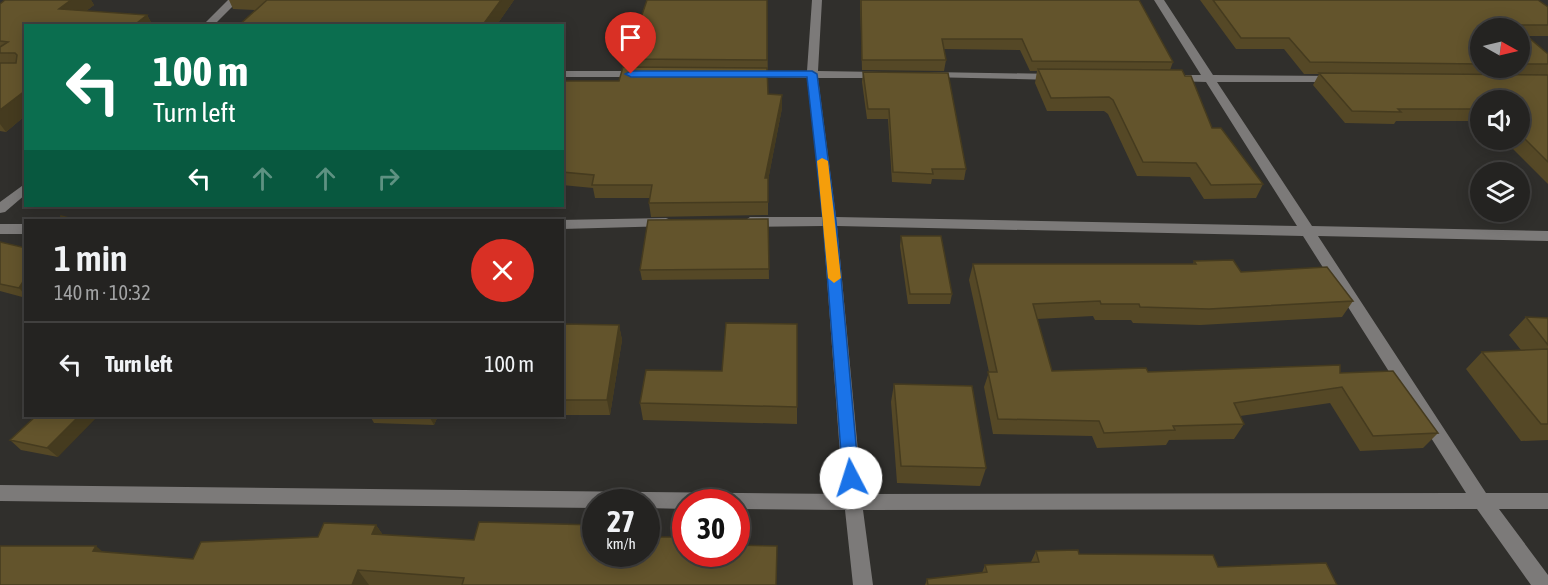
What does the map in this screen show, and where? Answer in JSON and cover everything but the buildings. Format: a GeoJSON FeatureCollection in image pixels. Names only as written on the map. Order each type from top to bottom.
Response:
{"type":"FeatureCollection","features":[{"type":"Feature","properties":{"kind":"street"},"geometry":{"type":"LineString","coordinates":[[209,24],[234,0]]}},
{"type":"Feature","properties":{"kind":"street"},"geometry":{"type":"LineString","coordinates":[[817,0],[812,74],[830,221],[853,502],[863,585]]}},
{"type":"Feature","properties":{"kind":"street"},"geometry":{"type":"LineString","coordinates":[[1159,0],[1482,502],[1543,585]]}},
{"type":"Feature","properties":{"kind":"street"},"geometry":{"type":"LineString","coordinates":[[564,74],[646,74]]}},
{"type":"Feature","properties":{"kind":"street"},"geometry":{"type":"LineString","coordinates":[[729,74],[894,75]]}},
{"type":"Feature","properties":{"kind":"street"},"geometry":{"type":"LineString","coordinates":[[917,75],[1069,77]]}},
{"type":"Feature","properties":{"kind":"street"},"geometry":{"type":"LineString","coordinates":[[1163,78],[1350,79]]}},
{"type":"Feature","properties":{"kind":"street"},"geometry":{"type":"LineString","coordinates":[[0,209],[24,189]]}},
{"type":"Feature","properties":{"kind":"street"},"geometry":{"type":"LineString","coordinates":[[737,222],[830,221],[1548,236]]}},
{"type":"Feature","properties":{"kind":"street"},"geometry":{"type":"LineString","coordinates":[[564,224],[679,223]]}},
{"type":"Feature","properties":{"kind":"street"},"geometry":{"type":"LineString","coordinates":[[0,229],[24,229]]}},
{"type":"Feature","properties":{"kind":"street"},"geometry":{"type":"LineString","coordinates":[[0,493],[853,502],[1548,501]]}},
{"type":"Feature","properties":{"kind":"slow traffic"},"geometry":{"type":"LineString","coordinates":[[822,161],[830,221],[834,278]]}},
{"type":"Feature","properties":{"kind":"route"},"geometry":{"type":"LineString","coordinates":[[631,74],[812,74],[830,221],[851,478]]}}]}
